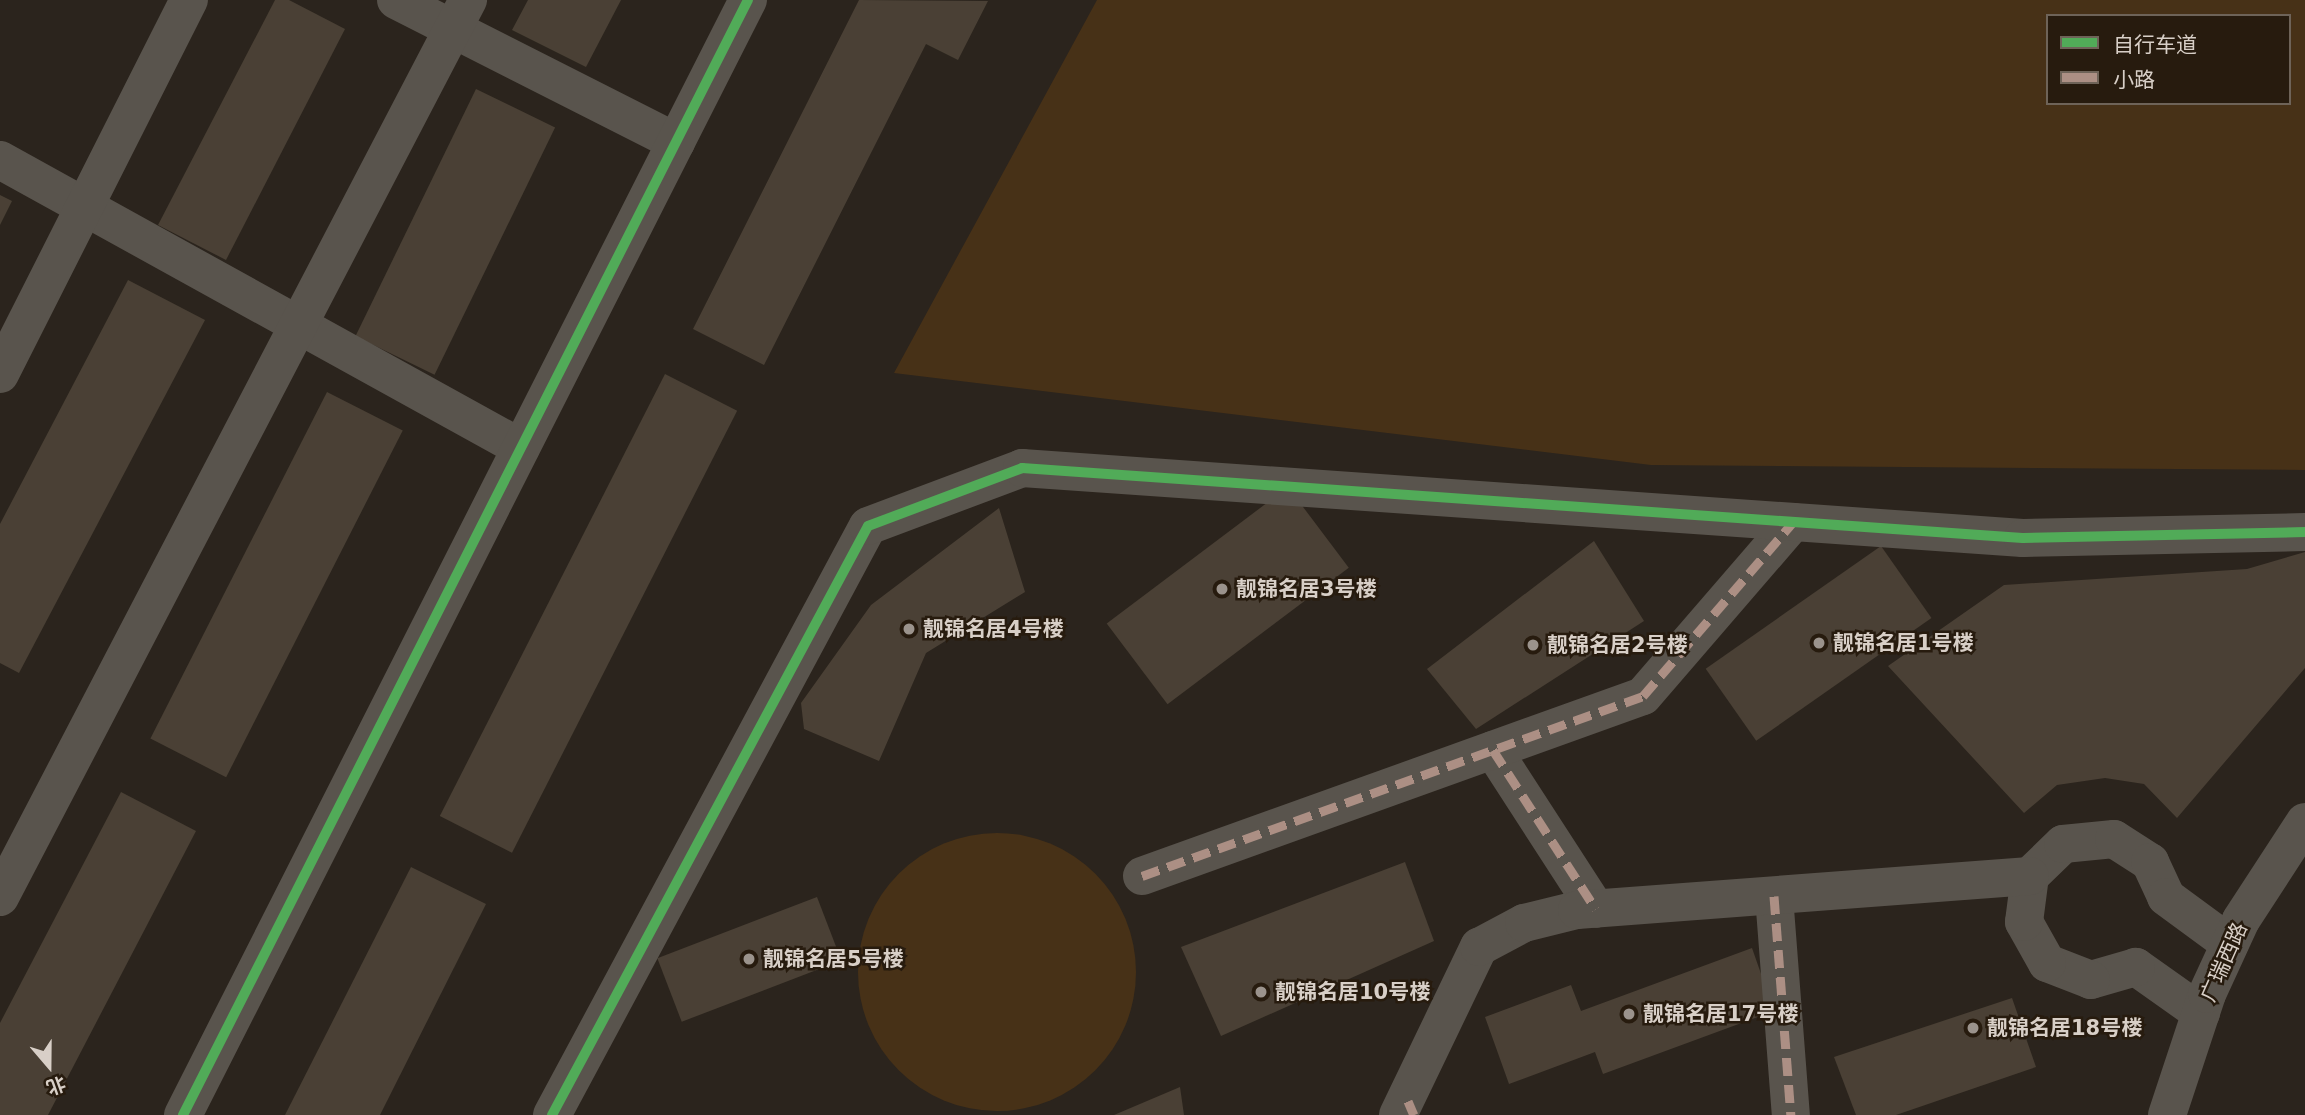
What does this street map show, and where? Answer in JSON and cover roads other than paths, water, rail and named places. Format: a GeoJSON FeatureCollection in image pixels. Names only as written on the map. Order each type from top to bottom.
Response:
{"type":"FeatureCollection","features":[{"type":"Feature","properties":{"kind":"street"},"geometry":{"type":"LineString","coordinates":[[0,374],[189,0]]}},
{"type":"Feature","properties":{"kind":"street"},"geometry":{"type":"LineString","coordinates":[[396,0],[460,14],[676,142]]}},
{"type":"Feature","properties":{"kind":"street"},"geometry":{"type":"LineString","coordinates":[[183,1115],[748,0]]}},
{"type":"Feature","properties":{"kind":"street"},"geometry":{"type":"LineString","coordinates":[[0,897],[460,14]]}},
{"type":"Feature","properties":{"kind":"street"},"geometry":{"type":"LineString","coordinates":[[0,160],[521,448]]}},
{"type":"Feature","properties":{"kind":"street"},"geometry":{"type":"LineString","coordinates":[[552,1115],[868,526],[1022,468],[2023,538],[2305,533]]}},
{"type":"Feature","properties":{"kind":"street"},"geometry":{"type":"LineString","coordinates":[[1142,876],[1643,696],[1793,522]]}},
{"type":"Feature","properties":{"kind":"street"},"geometry":{"type":"LineString","coordinates":[[1493,750],[1596,909]]}},
{"type":"Feature","properties":{"kind":"street","name":"广瑞西路"},"geometry":{"type":"LineString","coordinates":[[2167,1115],[2201,1013],[2230,944],[2305,822]]}},
{"type":"Feature","properties":{"kind":"street"},"geometry":{"type":"LineString","coordinates":[[2201,1013],[2136,967],[2091,980],[2047,963],[2024,922],[2030,876],[2063,844],[2114,839],[2150,862],[2166,897],[2230,944]]}},
{"type":"Feature","properties":{"kind":"street"},"geometry":{"type":"LineString","coordinates":[[1407,1110],[1479,947],[1524,923],[1596,909],[2030,876]]}},
{"type":"Feature","properties":{"kind":"street"},"geometry":{"type":"LineString","coordinates":[[1774,896],[1791,1115]]}},
{"type":"Feature","properties":{"kind":"place","name":"靓锦名居3号楼"},"geometry":{"type":"Point","coordinates":[1222,589]}},
{"type":"Feature","properties":{"kind":"place","name":"靓锦名居4号楼"},"geometry":{"type":"Point","coordinates":[909,629]}},
{"type":"Feature","properties":{"kind":"place","name":"靓锦名居1号楼"},"geometry":{"type":"Point","coordinates":[1819,643]}},
{"type":"Feature","properties":{"kind":"place","name":"靓锦名居2号楼"},"geometry":{"type":"Point","coordinates":[1533,645]}},
{"type":"Feature","properties":{"kind":"place","name":"靓锦名居5号楼"},"geometry":{"type":"Point","coordinates":[749,959]}},
{"type":"Feature","properties":{"kind":"place","name":"靓锦名居10号楼"},"geometry":{"type":"Point","coordinates":[1261,992]}},
{"type":"Feature","properties":{"kind":"place","name":"靓锦名居17号楼"},"geometry":{"type":"Point","coordinates":[1629,1014]}},
{"type":"Feature","properties":{"kind":"place","name":"靓锦名居18号楼"},"geometry":{"type":"Point","coordinates":[1973,1028]}}]}
